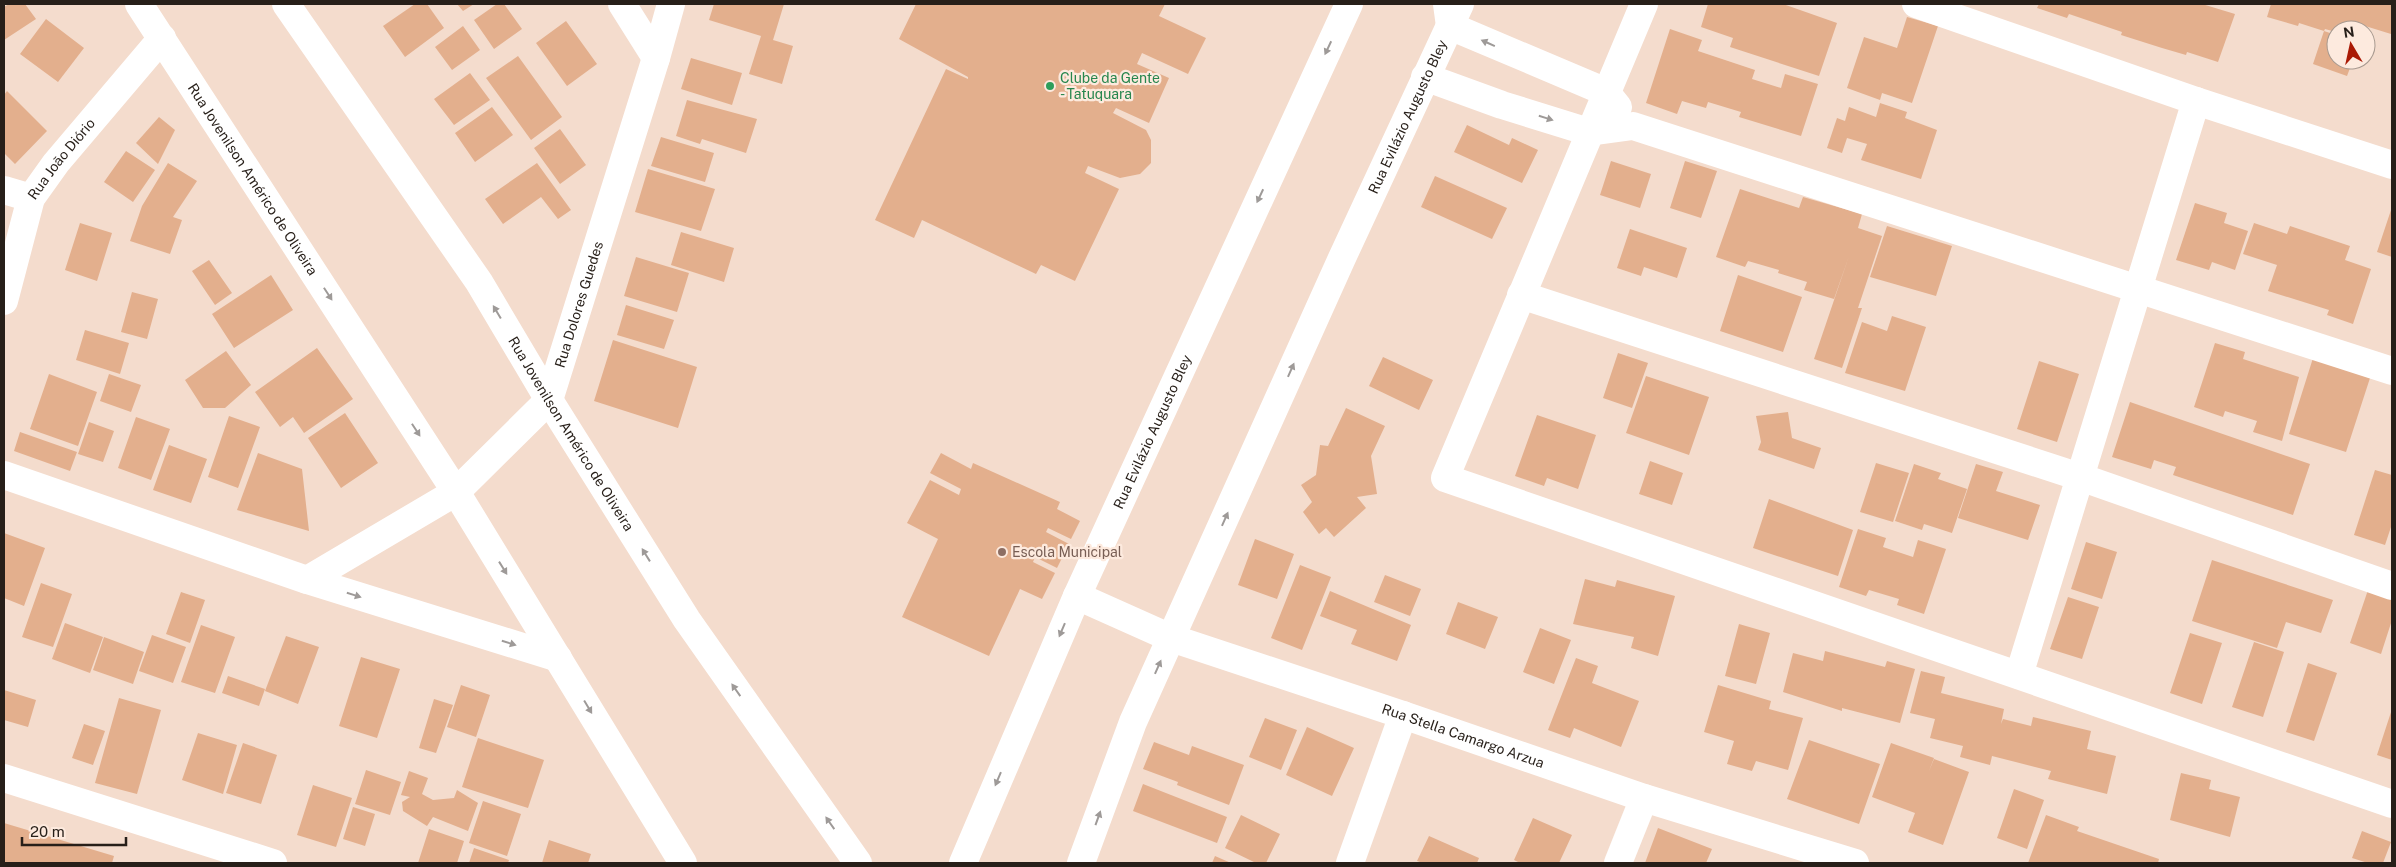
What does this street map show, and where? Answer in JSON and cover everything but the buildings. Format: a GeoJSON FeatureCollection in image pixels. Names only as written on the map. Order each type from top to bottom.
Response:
{"type":"FeatureCollection","features":[{"type":"Feature","properties":{"kind":"street","name":"Rua Jovenilson Américo de Oliveira"},"geometry":{"type":"LineString","coordinates":[[139,4],[456,492],[683,863]]}},
{"type":"Feature","properties":{"kind":"street","name":"Rua Jovenilson Américo de Oliveira"},"geometry":{"type":"LineString","coordinates":[[286,4],[479,282],[549,400],[687,620],[858,863]]}},
{"type":"Feature","properties":{"kind":"street"},"geometry":{"type":"LineString","coordinates":[[622,4],[656,58]]}},
{"type":"Feature","properties":{"kind":"street","name":"Rua Dolores Guedes"},"geometry":{"type":"LineString","coordinates":[[308,580],[456,492],[549,400],[656,58],[671,4]]}},
{"type":"Feature","properties":{"kind":"street","name":"Rua Evilázio Augusto Bley"},"geometry":{"type":"LineString","coordinates":[[962,863],[1076,596],[1349,4]]}},
{"type":"Feature","properties":{"kind":"street"},"geometry":{"type":"LineString","coordinates":[[1644,4],[1444,478],[2392,804]]}},
{"type":"Feature","properties":{"kind":"street"},"geometry":{"type":"LineString","coordinates":[[1916,4],[2196,101],[2392,165]]}},
{"type":"Feature","properties":{"kind":"street"},"geometry":{"type":"LineString","coordinates":[[1452,11],[1606,92],[1633,126]]}},
{"type":"Feature","properties":{"kind":"street","name":"Rua Evilázio Augusto Bley"},"geometry":{"type":"LineString","coordinates":[[1080,863],[1133,722],[1425,77],[1452,11]]}},
{"type":"Feature","properties":{"kind":"street","name":"Rua João Diório"},"geometry":{"type":"LineString","coordinates":[[4,301],[31,198],[56,163],[162,38]]}},
{"type":"Feature","properties":{"kind":"street"},"geometry":{"type":"LineString","coordinates":[[1425,77],[1502,105],[1589,132],[1633,126],[2392,370]]}},
{"type":"Feature","properties":{"kind":"street"},"geometry":{"type":"LineString","coordinates":[[2019,676],[2196,101]]}},
{"type":"Feature","properties":{"kind":"street"},"geometry":{"type":"LineString","coordinates":[[4,190],[31,198]]}},
{"type":"Feature","properties":{"kind":"street"},"geometry":{"type":"LineString","coordinates":[[1521,295],[2080,477],[2392,586]]}},
{"type":"Feature","properties":{"kind":"street"},"geometry":{"type":"LineString","coordinates":[[4,475],[308,580],[558,658]]}},
{"type":"Feature","properties":{"kind":"street","name":"Rua Stella Camargo Arzua"},"geometry":{"type":"LineString","coordinates":[[1076,596],[1170,638],[1403,715],[1644,798],[1855,863]]}},
{"type":"Feature","properties":{"kind":"street"},"geometry":{"type":"LineString","coordinates":[[1350,863],[1403,715]]}},
{"type":"Feature","properties":{"kind":"street"},"geometry":{"type":"LineString","coordinates":[[4,778],[274,863]]}},
{"type":"Feature","properties":{"kind":"street"},"geometry":{"type":"LineString","coordinates":[[1618,863],[1644,798]]}},
{"type":"Feature","properties":{"kind":"place","name":"Clube da Gente - Tatuquara"},"geometry":{"type":"Point","coordinates":[1050,86]}},
{"type":"Feature","properties":{"kind":"place","name":"Escola Municipal"},"geometry":{"type":"Point","coordinates":[1002,552]}}]}
